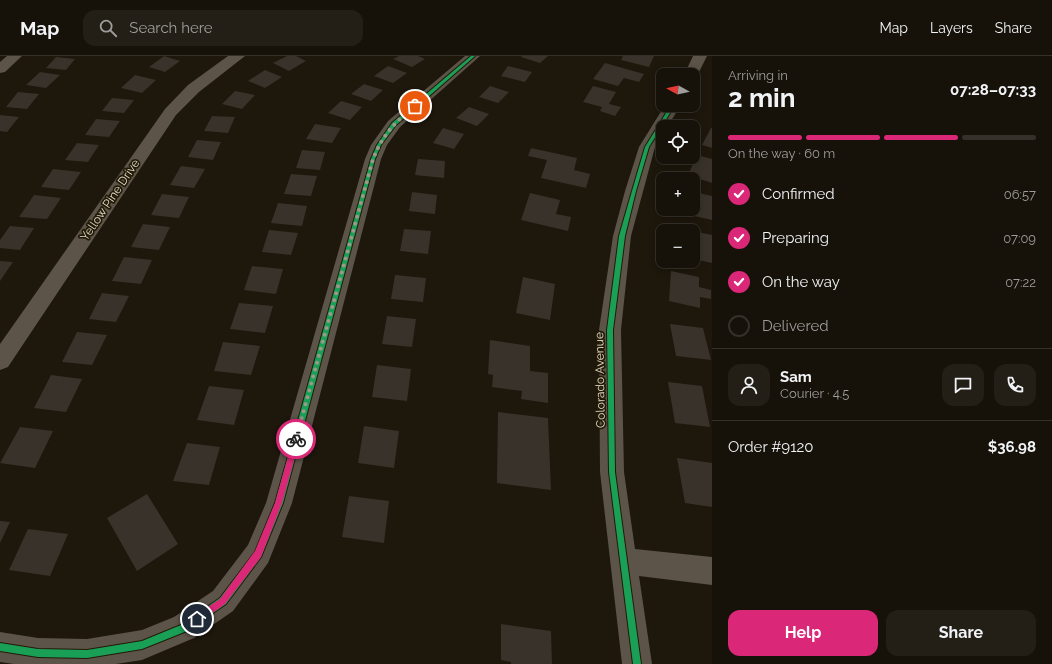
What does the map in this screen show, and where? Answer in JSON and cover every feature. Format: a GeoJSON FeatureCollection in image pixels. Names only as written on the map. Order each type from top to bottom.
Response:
{"type":"FeatureCollection","features":[{"type":"Feature","properties":{"kind":"street"},"geometry":{"type":"LineString","coordinates":[[0,69],[15,56]]}},
{"type":"Feature","properties":{"kind":"street","name":"Yellow Pine Drive"},"geometry":{"type":"LineString","coordinates":[[0,361],[170,112],[197,84],[238,56]]}},
{"type":"Feature","properties":{"kind":"street"},"geometry":{"type":"LineString","coordinates":[[0,647],[38,653],[87,654],[142,645],[184,628],[222,602],[258,554],[279,503],[373,159],[379,144],[394,124],[473,56]]}},
{"type":"Feature","properties":{"kind":"street"},"geometry":{"type":"LineString","coordinates":[[694,68],[700,56]]}},
{"type":"Feature","properties":{"kind":"street","name":"Colorado Avenue"},"geometry":{"type":"LineString","coordinates":[[637,664],[612,472],[610,330],[622,236],[634,191],[647,147],[669,112]]}},
{"type":"Feature","properties":{"kind":"street"},"geometry":{"type":"LineString","coordinates":[[624,561],[712,571]]}},
{"type":"Feature","properties":{"kind":"building"},"geometry":{"type":"Polygon","coordinates":[[[164,56],[180,61],[165,72],[149,67],[164,56]]]}},
{"type":"Feature","properties":{"kind":"building"},"geometry":{"type":"Polygon","coordinates":[[[287,56],[296,56],[306,61],[289,71],[273,63],[287,56]]]}},
{"type":"Feature","properties":{"kind":"building"},"geometry":{"type":"Polygon","coordinates":[[[399,56],[418,56],[425,59],[412,67],[393,59],[399,56]]]}},
{"type":"Feature","properties":{"kind":"building"},"geometry":{"type":"Polygon","coordinates":[[[548,56],[540,63],[521,57],[548,56]]]}},
{"type":"Feature","properties":{"kind":"building"},"geometry":{"type":"Polygon","coordinates":[[[623,56],[654,56],[649,67],[621,60],[623,56]]]}},
{"type":"Feature","properties":{"kind":"building"},"geometry":{"type":"Polygon","coordinates":[[[56,57],[75,59],[66,70],[46,68],[56,57]]]}},
{"type":"Feature","properties":{"kind":"building"},"geometry":{"type":"Polygon","coordinates":[[[605,63],[644,74],[639,82],[624,78],[618,86],[593,79],[605,63]]]}},
{"type":"Feature","properties":{"kind":"building"},"geometry":{"type":"Polygon","coordinates":[[[388,66],[407,73],[393,83],[374,76],[388,66]]]}},
{"type":"Feature","properties":{"kind":"building"},"geometry":{"type":"Polygon","coordinates":[[[508,66],[532,72],[525,82],[501,76],[508,66]]]}},
{"type":"Feature","properties":{"kind":"building"},"geometry":{"type":"Polygon","coordinates":[[[265,70],[282,77],[265,88],[248,81],[265,70]]]}},
{"type":"Feature","properties":{"kind":"building"},"geometry":{"type":"Polygon","coordinates":[[[40,72],[60,75],[46,88],[26,85],[40,72]]]}},
{"type":"Feature","properties":{"kind":"building"},"geometry":{"type":"Polygon","coordinates":[[[135,75],[156,80],[142,93],[121,88],[135,75]]]}},
{"type":"Feature","properties":{"kind":"building"},"geometry":{"type":"Polygon","coordinates":[[[364,84],[383,90],[371,101],[351,94],[364,84]]]}},
{"type":"Feature","properties":{"kind":"building"},"geometry":{"type":"Polygon","coordinates":[[[490,86],[509,92],[498,103],[479,97],[490,86]]]}},
{"type":"Feature","properties":{"kind":"building"},"geometry":{"type":"Polygon","coordinates":[[[593,86],[616,92],[609,104],[621,107],[615,116],[600,111],[602,107],[583,102],[593,86]]]}},
{"type":"Feature","properties":{"kind":"building"},"geometry":{"type":"Polygon","coordinates":[[[235,91],[255,95],[242,109],[222,104],[235,91]]]}},
{"type":"Feature","properties":{"kind":"building"},"geometry":{"type":"Polygon","coordinates":[[[18,92],[39,94],[27,109],[6,107],[18,92]]]}},
{"type":"Feature","properties":{"kind":"building"},"geometry":{"type":"Polygon","coordinates":[[[112,98],[134,100],[124,113],[102,111],[112,98]]]}},
{"type":"Feature","properties":{"kind":"building"},"geometry":{"type":"Polygon","coordinates":[[[341,101],[362,107],[350,120],[328,113],[341,101]]]}},
{"type":"Feature","properties":{"kind":"building"},"geometry":{"type":"Polygon","coordinates":[[[469,107],[489,114],[477,126],[456,118],[469,107]]]}},
{"type":"Feature","properties":{"kind":"building"},"geometry":{"type":"Polygon","coordinates":[[[0,115],[19,117],[7,132],[0,131],[0,115]]]}},
{"type":"Feature","properties":{"kind":"building"},"geometry":{"type":"Polygon","coordinates":[[[212,116],[235,117],[228,133],[204,131],[212,116]]]}},
{"type":"Feature","properties":{"kind":"building"},"geometry":{"type":"Polygon","coordinates":[[[96,119],[120,121],[109,137],[85,135],[96,119]]]}},
{"type":"Feature","properties":{"kind":"building"},"geometry":{"type":"Polygon","coordinates":[[[315,124],[341,128],[332,143],[306,139],[315,124]]]}},
{"type":"Feature","properties":{"kind":"building"},"geometry":{"type":"Polygon","coordinates":[[[443,128],[464,134],[454,149],[433,143],[443,128]]]}},
{"type":"Feature","properties":{"kind":"building"},"geometry":{"type":"Polygon","coordinates":[[[712,128],[712,148],[702,145],[712,128]]]}},
{"type":"Feature","properties":{"kind":"building"},"geometry":{"type":"Polygon","coordinates":[[[197,140],[221,142],[213,160],[188,157],[197,140]]]}},
{"type":"Feature","properties":{"kind":"building"},"geometry":{"type":"Polygon","coordinates":[[[77,143],[99,145],[88,162],[65,160],[77,143]]]}},
{"type":"Feature","properties":{"kind":"building"},"geometry":{"type":"Polygon","coordinates":[[[531,148],[577,158],[574,170],[590,174],[586,188],[541,178],[547,160],[528,156],[531,148]]]}},
{"type":"Feature","properties":{"kind":"building"},"geometry":{"type":"Polygon","coordinates":[[[302,150],[325,152],[320,170],[296,168],[302,150]]]}},
{"type":"Feature","properties":{"kind":"building"},"geometry":{"type":"Polygon","coordinates":[[[700,156],[712,159],[712,183],[700,179],[700,172],[689,172],[693,164],[700,164],[700,156]]]}},
{"type":"Feature","properties":{"kind":"building"},"geometry":{"type":"Polygon","coordinates":[[[418,159],[445,161],[444,178],[415,175],[418,159]]]}},
{"type":"Feature","properties":{"kind":"building"},"geometry":{"type":"Polygon","coordinates":[[[181,166],[205,169],[194,188],[170,185],[181,166]]]}},
{"type":"Feature","properties":{"kind":"building"},"geometry":{"type":"Polygon","coordinates":[[[53,169],[81,172],[69,190],[41,187],[53,169]]]}},
{"type":"Feature","properties":{"kind":"building"},"geometry":{"type":"Polygon","coordinates":[[[291,174],[317,176],[311,196],[284,194],[291,174]]]}},
{"type":"Feature","properties":{"kind":"building"},"geometry":{"type":"Polygon","coordinates":[[[412,192],[437,195],[435,214],[409,211],[412,192]]]}},
{"type":"Feature","properties":{"kind":"building"},"geometry":{"type":"Polygon","coordinates":[[[530,193],[560,200],[556,214],[571,217],[568,231],[521,220],[530,193]]]}},
{"type":"Feature","properties":{"kind":"building"},"geometry":{"type":"Polygon","coordinates":[[[700,193],[712,196],[712,220],[694,216],[700,216],[700,193]]]}},
{"type":"Feature","properties":{"kind":"building"},"geometry":{"type":"Polygon","coordinates":[[[162,194],[189,197],[179,218],[151,215],[162,194]]]}},
{"type":"Feature","properties":{"kind":"building"},"geometry":{"type":"Polygon","coordinates":[[[34,195],[61,198],[47,219],[19,217],[34,195]]]}},
{"type":"Feature","properties":{"kind":"building"},"geometry":{"type":"Polygon","coordinates":[[[278,203],[307,206],[302,226],[271,223],[278,203]]]}},
{"type":"Feature","properties":{"kind":"building"},"geometry":{"type":"Polygon","coordinates":[[[143,224],[170,227],[159,250],[131,247],[143,224]]]}},
{"type":"Feature","properties":{"kind":"building"},"geometry":{"type":"Polygon","coordinates":[[[10,226],[34,228],[20,250],[0,248],[0,240],[10,226]]]}},
{"type":"Feature","properties":{"kind":"building"},"geometry":{"type":"Polygon","coordinates":[[[404,229],[431,231],[428,254],[400,251],[404,229]]]}},
{"type":"Feature","properties":{"kind":"building"},"geometry":{"type":"Polygon","coordinates":[[[269,230],[298,233],[291,255],[262,252],[269,230]]]}},
{"type":"Feature","properties":{"kind":"building"},"geometry":{"type":"Polygon","coordinates":[[[700,232],[712,235],[712,263],[700,260],[700,232]]]}},
{"type":"Feature","properties":{"kind":"building"},"geometry":{"type":"Polygon","coordinates":[[[124,257],[152,260],[141,284],[112,281],[124,257]]]}},
{"type":"Feature","properties":{"kind":"building"},"geometry":{"type":"Polygon","coordinates":[[[0,261],[13,262],[0,281],[0,261]]]}},
{"type":"Feature","properties":{"kind":"building"},"geometry":{"type":"Polygon","coordinates":[[[252,266],[283,269],[276,294],[244,290],[252,266]]]}},
{"type":"Feature","properties":{"kind":"building"},"geometry":{"type":"Polygon","coordinates":[[[671,271],[699,277],[699,287],[711,290],[711,299],[700,297],[700,308],[669,301],[671,271]]]}},
{"type":"Feature","properties":{"kind":"building"},"geometry":{"type":"Polygon","coordinates":[[[395,275],[426,278],[423,302],[391,299],[395,275]]]}},
{"type":"Feature","properties":{"kind":"building"},"geometry":{"type":"Polygon","coordinates":[[[523,277],[555,284],[550,320],[516,313],[523,277]]]}},
{"type":"Feature","properties":{"kind":"building"},"geometry":{"type":"Polygon","coordinates":[[[102,293],[129,296],[116,322],[89,319],[102,293]]]}},
{"type":"Feature","properties":{"kind":"building"},"geometry":{"type":"Polygon","coordinates":[[[239,303],[273,306],[265,333],[230,329],[239,303]]]}},
{"type":"Feature","properties":{"kind":"building"},"geometry":{"type":"Polygon","coordinates":[[[387,316],[416,319],[412,347],[382,344],[387,316]]]}},
{"type":"Feature","properties":{"kind":"building"},"geometry":{"type":"Polygon","coordinates":[[[670,324],[703,328],[711,360],[676,356],[670,324]]]}},
{"type":"Feature","properties":{"kind":"building"},"geometry":{"type":"Polygon","coordinates":[[[77,332],[107,335],[92,365],[62,362],[77,332]]]}},
{"type":"Feature","properties":{"kind":"building"},"geometry":{"type":"Polygon","coordinates":[[[490,340],[530,346],[530,371],[548,373],[548,403],[521,399],[522,391],[492,387],[493,375],[488,374],[490,340]]]}},
{"type":"Feature","properties":{"kind":"building"},"geometry":{"type":"Polygon","coordinates":[[[223,342],[260,346],[251,375],[214,371],[223,342]]]}},
{"type":"Feature","properties":{"kind":"building"},"geometry":{"type":"Polygon","coordinates":[[[377,365],[411,369],[407,401],[372,397],[377,365]]]}},
{"type":"Feature","properties":{"kind":"building"},"geometry":{"type":"Polygon","coordinates":[[[51,375],[82,379],[66,412],[34,408],[51,375]]]}},
{"type":"Feature","properties":{"kind":"building"},"geometry":{"type":"Polygon","coordinates":[[[668,382],[702,386],[710,427],[675,423],[668,382]]]}},
{"type":"Feature","properties":{"kind":"building"},"geometry":{"type":"Polygon","coordinates":[[[209,386],[244,390],[234,425],[197,420],[209,386]]]}},
{"type":"Feature","properties":{"kind":"building"},"geometry":{"type":"Polygon","coordinates":[[[498,412],[548,418],[551,490],[497,483],[498,412]]]}},
{"type":"Feature","properties":{"kind":"building"},"geometry":{"type":"Polygon","coordinates":[[[364,426],[399,431],[394,468],[358,463],[364,426]]]}},
{"type":"Feature","properties":{"kind":"building"},"geometry":{"type":"Polygon","coordinates":[[[20,427],[53,431],[35,468],[0,463],[20,427]]]}},
{"type":"Feature","properties":{"kind":"building"},"geometry":{"type":"Polygon","coordinates":[[[187,443],[220,447],[209,485],[173,481],[187,443]]]}},
{"type":"Feature","properties":{"kind":"building"},"geometry":{"type":"Polygon","coordinates":[[[677,458],[712,463],[712,507],[685,503],[677,458]]]}},
{"type":"Feature","properties":{"kind":"building"},"geometry":{"type":"Polygon","coordinates":[[[147,494],[178,544],[137,571],[107,518],[147,494]]]}},
{"type":"Feature","properties":{"kind":"building"},"geometry":{"type":"Polygon","coordinates":[[[349,496],[389,501],[384,543],[342,537],[349,496]]]}},
{"type":"Feature","properties":{"kind":"building"},"geometry":{"type":"Polygon","coordinates":[[[0,521],[10,522],[0,543],[0,521]]]}},
{"type":"Feature","properties":{"kind":"building"},"geometry":{"type":"Polygon","coordinates":[[[28,529],[68,534],[50,576],[9,570],[28,529]]]}},
{"type":"Feature","properties":{"kind":"building"},"geometry":{"type":"Polygon","coordinates":[[[501,624],[551,631],[552,664],[511,664],[511,662],[501,660],[501,624]]]}},
{"type":"Feature","properties":{"kind":"cycle path"},"geometry":{"type":"LineString","coordinates":[[0,647],[38,653],[87,654],[142,645],[184,628],[223,601],[258,554],[279,503],[373,159],[379,145],[394,124],[473,56]]}},
{"type":"Feature","properties":{"kind":"cycle path"},"geometry":{"type":"LineString","coordinates":[[637,664],[612,472],[610,330],[622,236],[634,191],[647,147],[669,112]]}},
{"type":"Feature","properties":{"kind":"way so far"},"geometry":{"type":"LineString","coordinates":[[296,439],[373,159],[385,133],[415,106]]}},
{"type":"Feature","properties":{"kind":"route"},"geometry":{"type":"LineString","coordinates":[[197,619],[222,602],[258,554],[279,503],[296,439]]}}]}
